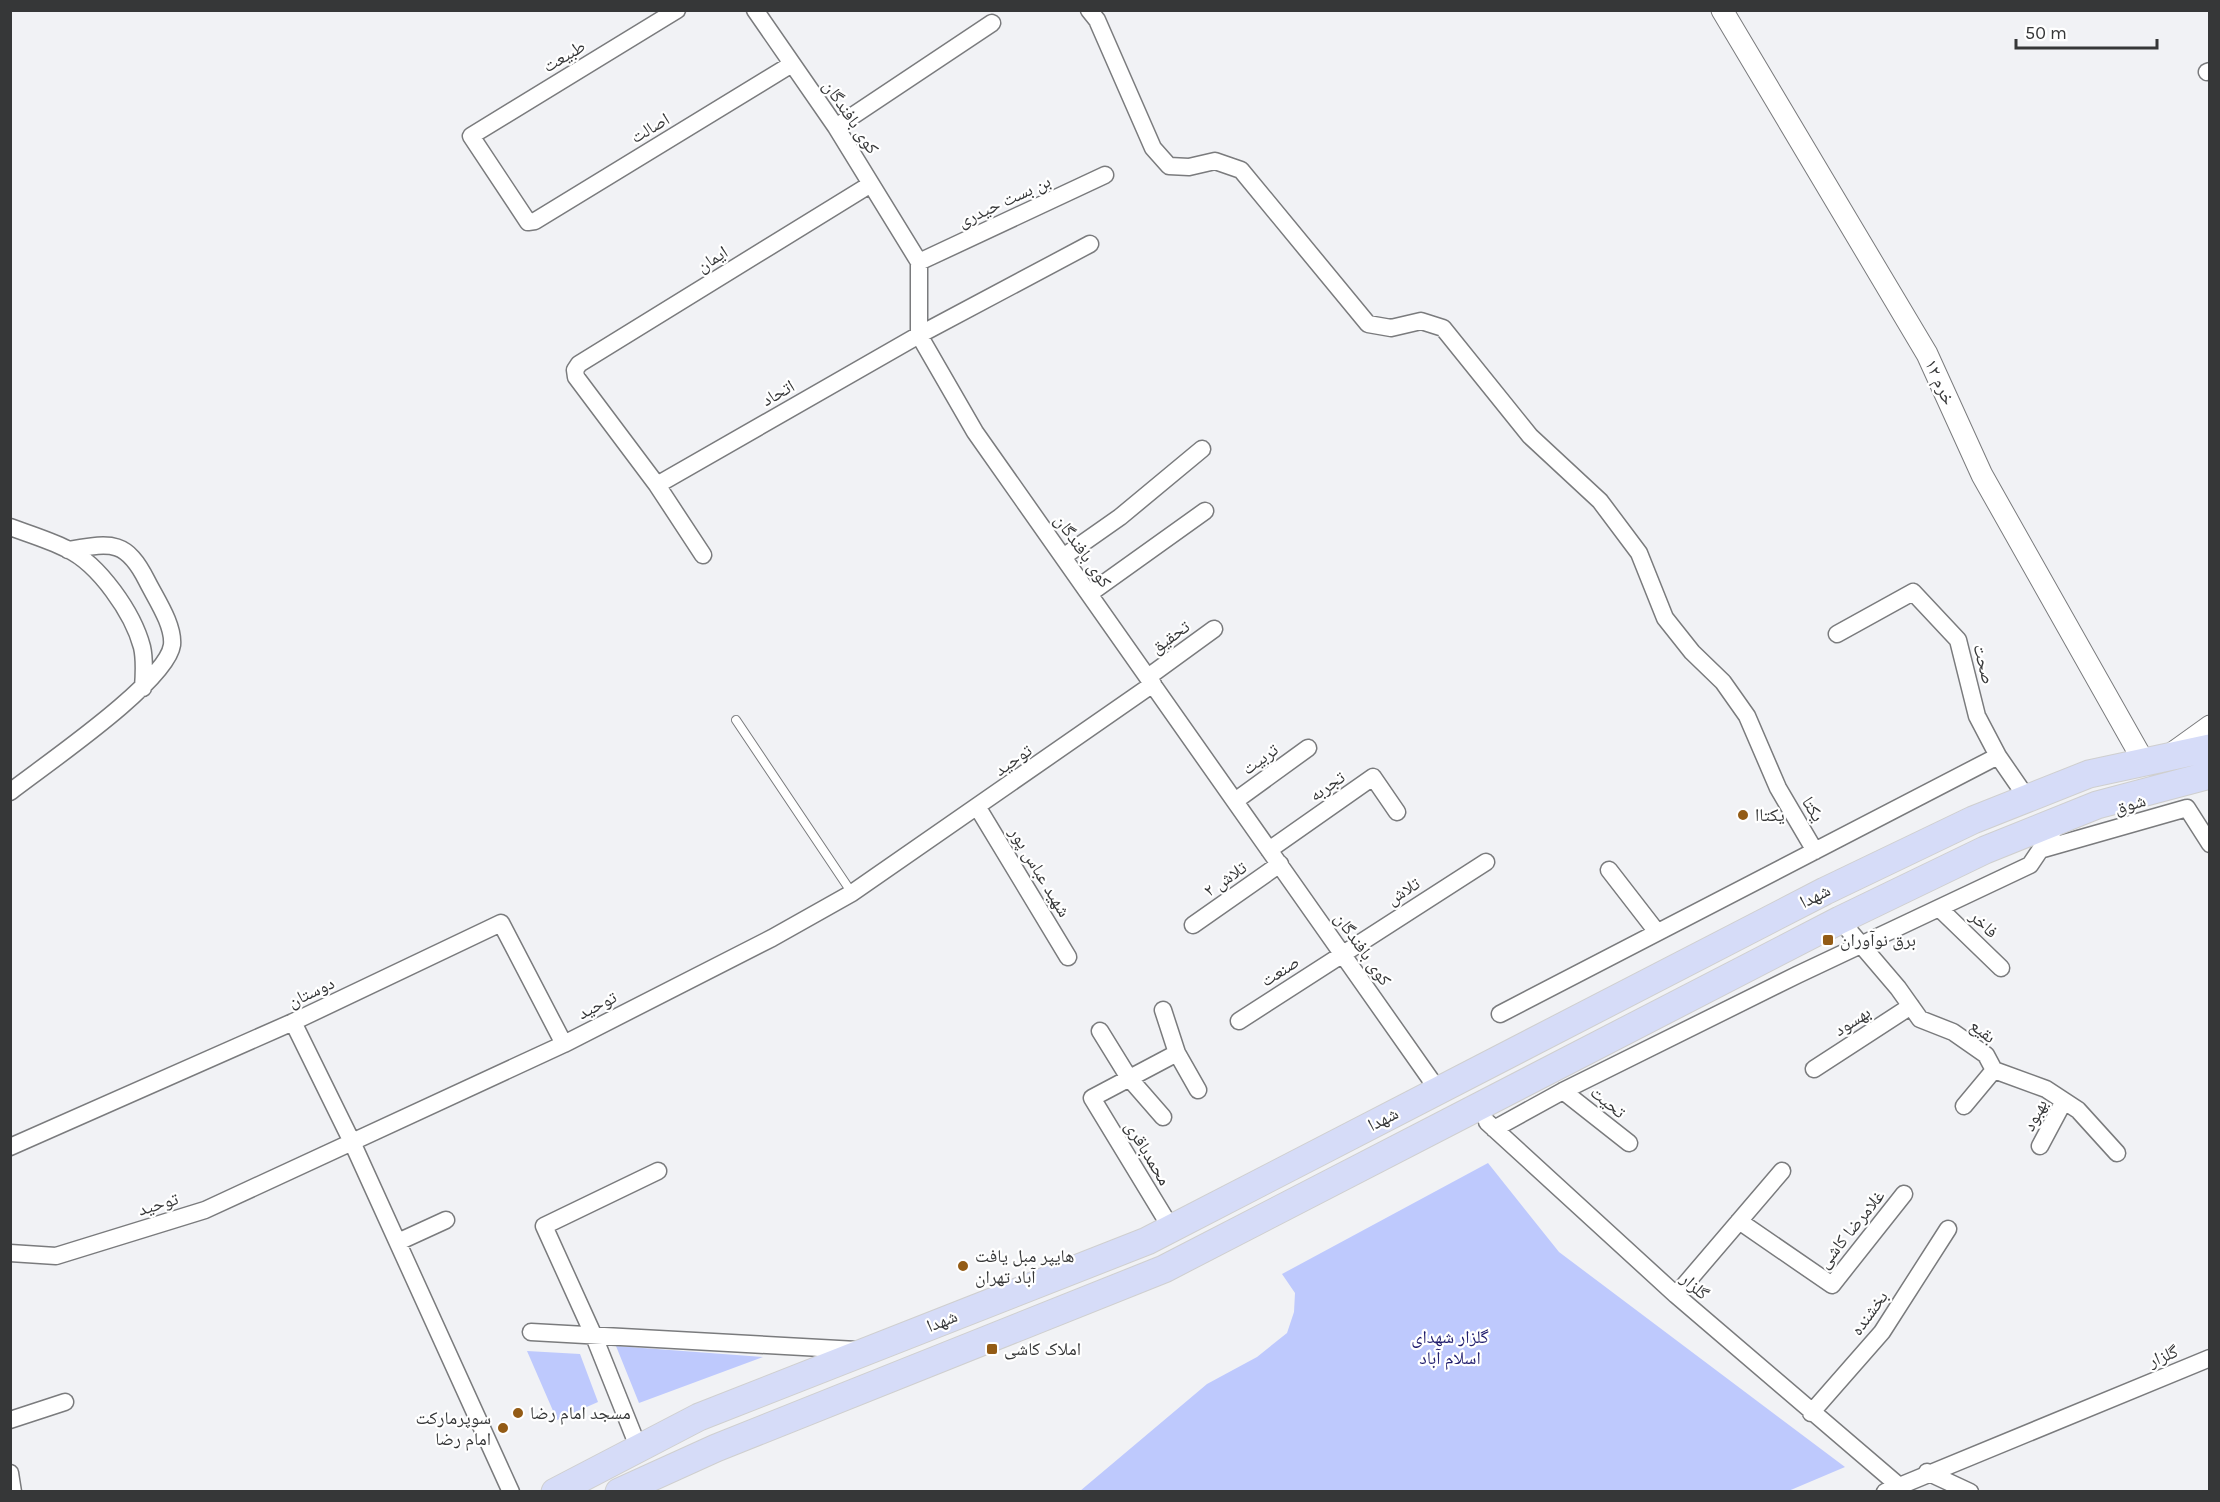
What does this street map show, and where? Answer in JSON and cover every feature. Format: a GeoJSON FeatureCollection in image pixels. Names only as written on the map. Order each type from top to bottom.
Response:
{"type":"FeatureCollection","features":[{"type":"Feature","properties":{"kind":"main road","name":"شهدا"},"geometry":{"type":"LineString","coordinates":[[555,1491],[699,1417],[1147,1241],[1825,891],[1973,820],[2089,774],[2210,748]]}},
{"type":"Feature","properties":{"kind":"main road","name":"شهدا"},"geometry":{"type":"LineString","coordinates":[[619,1491],[746,1436],[1164,1269],[1840,920],[1985,850],[2097,805],[2210,775]]}},
{"type":"Feature","properties":{"kind":"main road"},"geometry":{"type":"LineString","coordinates":[[732,1404],[746,1436]]}},
{"type":"Feature","properties":{"kind":"street","name":"طبیعت"},"geometry":{"type":"LineString","coordinates":[[528,222],[471,136],[677,10]]}},
{"type":"Feature","properties":{"kind":"street","name":"کوی بافندگان"},"geometry":{"type":"LineString","coordinates":[[755,10],[836,127],[919,262]]}},
{"type":"Feature","properties":{"kind":"street","name":"یکتا"},"geometry":{"type":"LineString","coordinates":[[1089,10],[1096,20],[1153,148],[1169,166],[1189,167],[1215,161],[1241,170],[1368,324],[1391,328],[1421,321],[1443,328],[1530,436],[1600,501],[1639,553],[1665,618],[1692,652],[1723,682],[1747,716],[1778,788],[1815,851]]}},
{"type":"Feature","properties":{"kind":"street","name":"خرم ۱۲"},"geometry":{"type":"LineString","coordinates":[[1722,10],[1927,354],[1982,475],[2155,760]]}},
{"type":"Feature","properties":{"kind":"street"},"geometry":{"type":"LineString","coordinates":[[836,127],[992,23]]}},
{"type":"Feature","properties":{"kind":"street","name":"اصالت"},"geometry":{"type":"LineString","coordinates":[[528,222],[535,221],[792,64]]}},
{"type":"Feature","properties":{"kind":"street","name":"بن بست حیدری"},"geometry":{"type":"LineString","coordinates":[[919,262],[1105,175]]}},
{"type":"Feature","properties":{"kind":"street","name":"ایمان"},"geometry":{"type":"LineString","coordinates":[[657,485],[576,377],[575,370],[579,364],[871,184]]}},
{"type":"Feature","properties":{"kind":"street","name":"اتحاد"},"geometry":{"type":"LineString","coordinates":[[657,485],[918,335],[1090,244]]}},
{"type":"Feature","properties":{"kind":"street"},"geometry":{"type":"LineString","coordinates":[[918,335],[919,262]]}},
{"type":"Feature","properties":{"kind":"street","name":"کوی بافندگان"},"geometry":{"type":"LineString","coordinates":[[918,335],[975,432],[1438,1090]]}},
{"type":"Feature","properties":{"kind":"street"},"geometry":{"type":"LineString","coordinates":[[1063,557],[1120,517],[1202,448]]}},
{"type":"Feature","properties":{"kind":"street"},"geometry":{"type":"LineString","coordinates":[[657,485],[703,555]]}},
{"type":"Feature","properties":{"kind":"street"},"geometry":{"type":"LineString","coordinates":[[1089,594],[1205,511]]}},
{"type":"Feature","properties":{"kind":"street"},"geometry":{"type":"LineString","coordinates":[[10,527],[68,550],[93,566],[110,584],[142,645],[145,667],[142,688]]}},
{"type":"Feature","properties":{"kind":"street"},"geometry":{"type":"LineString","coordinates":[[10,792],[142,688],[161,667],[172,645],[170,628],[145,578],[134,559],[123,548],[108,545],[68,550]]}},
{"type":"Feature","properties":{"kind":"street","name":"صحت"},"geometry":{"type":"LineString","coordinates":[[1837,634],[1913,592],[1958,640],[1977,716],[1998,756],[2027,798]]}},
{"type":"Feature","properties":{"kind":"street","name":"تحقیق"},"geometry":{"type":"LineString","coordinates":[[1150,681],[1214,629]]}},
{"type":"Feature","properties":{"kind":"street","name":"توحید"},"geometry":{"type":"LineString","coordinates":[[10,1253],[56,1256],[205,1210],[564,1044],[772,938],[852,892],[978,808],[1150,681]]}},
{"type":"Feature","properties":{"kind":"street"},"geometry":{"type":"LineString","coordinates":[[2155,760],[2210,726]]}},
{"type":"Feature","properties":{"kind":"street","name":"تربیت"},"geometry":{"type":"LineString","coordinates":[[1235,801],[1308,748]]}},
{"type":"Feature","properties":{"kind":"street"},"geometry":{"type":"LineString","coordinates":[[1500,1014],[1998,756]]}},
{"type":"Feature","properties":{"kind":"street","name":"تجربه"},"geometry":{"type":"LineString","coordinates":[[1269,850],[1373,777],[1397,812]]}},
{"type":"Feature","properties":{"kind":"street","name":"شهید عباس پور"},"geometry":{"type":"LineString","coordinates":[[978,808],[1068,957]]}},
{"type":"Feature","properties":{"kind":"street","name":"شوق"},"geometry":{"type":"LineString","coordinates":[[2043,849],[2187,808],[2210,844]]}},
{"type":"Feature","properties":{"kind":"street"},"geometry":{"type":"LineString","coordinates":[[1494,1129],[1563,1091],[1862,944],[2030,866],[2060,820]]}},
{"type":"Feature","properties":{"kind":"street","name":"تلاش"},"geometry":{"type":"LineString","coordinates":[[1342,953],[1486,862]]}},
{"type":"Feature","properties":{"kind":"street","name":"تلاش ۲"},"geometry":{"type":"LineString","coordinates":[[1193,925],[1280,864]]}},
{"type":"Feature","properties":{"kind":"street"},"geometry":{"type":"LineString","coordinates":[[1610,870],[1657,932]]}},
{"type":"Feature","properties":{"kind":"street","name":"فاخر"},"geometry":{"type":"LineString","coordinates":[[1940,909],[2001,968]]}},
{"type":"Feature","properties":{"kind":"street","name":"بقیع"},"geometry":{"type":"LineString","coordinates":[[1840,920],[1862,944],[1920,1019],[1953,1032],[1986,1055],[1994,1071],[2046,1089],[2078,1110],[2117,1153]]}},
{"type":"Feature","properties":{"kind":"street","name":"دوستان"},"geometry":{"type":"LineString","coordinates":[[10,1147],[293,1022],[501,923],[564,1044]]}},
{"type":"Feature","properties":{"kind":"street","name":"صنعت"},"geometry":{"type":"LineString","coordinates":[[1239,1021],[1342,953]]}},
{"type":"Feature","properties":{"kind":"street","name":"بهسود"},"geometry":{"type":"LineString","coordinates":[[1814,1069],[1911,1006]]}},
{"type":"Feature","properties":{"kind":"street"},"geometry":{"type":"LineString","coordinates":[[1163,1010],[1177,1053],[1198,1090]]}},
{"type":"Feature","properties":{"kind":"street"},"geometry":{"type":"LineString","coordinates":[[293,1022],[352,1142],[511,1491]]}},
{"type":"Feature","properties":{"kind":"street"},"geometry":{"type":"LineString","coordinates":[[1100,1031],[1129,1078],[1162,1118]]}},
{"type":"Feature","properties":{"kind":"street"},"geometry":{"type":"LineString","coordinates":[[1129,1078],[1177,1053]]}},
{"type":"Feature","properties":{"kind":"street"},"geometry":{"type":"LineString","coordinates":[[1964,1106],[1994,1071]]}},
{"type":"Feature","properties":{"kind":"street","name":"محمدباقری"},"geometry":{"type":"LineString","coordinates":[[1129,1078],[1092,1098],[1171,1228]]}},
{"type":"Feature","properties":{"kind":"street","name":"تحیت"},"geometry":{"type":"LineString","coordinates":[[1563,1091],[1629,1143]]}},
{"type":"Feature","properties":{"kind":"street","name":"بهبود"},"geometry":{"type":"LineString","coordinates":[[2040,1146],[2064,1101]]}},
{"type":"Feature","properties":{"kind":"street","name":"گلزار"},"geometry":{"type":"LineString","coordinates":[[1473,1108],[1676,1295],[1811,1413],[1891,1488],[2210,1358]]}},
{"type":"Feature","properties":{"kind":"street"},"geometry":{"type":"LineString","coordinates":[[639,1449],[593,1334],[544,1226],[658,1171]]}},
{"type":"Feature","properties":{"kind":"street"},"geometry":{"type":"LineString","coordinates":[[1676,1295],[1782,1171]]}},
{"type":"Feature","properties":{"kind":"street","name":"غلامرضا کاشی"},"geometry":{"type":"LineString","coordinates":[[1740,1221],[1832,1285],[1904,1194]]}},
{"type":"Feature","properties":{"kind":"street"},"geometry":{"type":"LineString","coordinates":[[398,1242],[446,1220]]}},
{"type":"Feature","properties":{"kind":"street","name":"بخشنده"},"geometry":{"type":"LineString","coordinates":[[1811,1413],[1882,1332],[1948,1229]]}},
{"type":"Feature","properties":{"kind":"street"},"geometry":{"type":"LineString","coordinates":[[531,1332],[867,1351]]}},
{"type":"Feature","properties":{"kind":"street"},"geometry":{"type":"LineString","coordinates":[[10,1419],[65,1402]]}},
{"type":"Feature","properties":{"kind":"street"},"geometry":{"type":"LineString","coordinates":[[1927,1472],[1970,1491]]}},
{"type":"Feature","properties":{"kind":"street"},"geometry":{"type":"LineString","coordinates":[[10,1473],[13,1491]]}},
{"type":"Feature","properties":{"kind":"lane"},"geometry":{"type":"LineString","coordinates":[[736,720],[852,892]]}},
{"type":"Feature","properties":{"kind":"green space","name":"گلزار شهدای اسلام آباد"},"geometry":{"type":"Polygon","coordinates":[[[1488,1163],[1559,1252],[1845,1467],[1786,1492],[1080,1491],[1207,1384],[1257,1357],[1287,1333],[1294,1312],[1295,1293],[1282,1274],[1488,1163]]]}},
{"type":"Feature","properties":{"kind":"green space"},"geometry":{"type":"Polygon","coordinates":[[[616,1346],[763,1357],[639,1403],[616,1346]]]}},
{"type":"Feature","properties":{"kind":"green space"},"geometry":{"type":"Polygon","coordinates":[[[527,1351],[580,1354],[598,1402],[557,1420],[527,1351]]]}},
{"type":"Feature","properties":{"kind":"place","name":"یکتاا"},"geometry":{"type":"Point","coordinates":[1743,815]}},
{"type":"Feature","properties":{"kind":"place","name":"برق نوآوران"},"geometry":{"type":"Point","coordinates":[1828,940]}},
{"type":"Feature","properties":{"kind":"place","name":"هایپر مبل یافت آباد تهران"},"geometry":{"type":"Point","coordinates":[963,1266]}},
{"type":"Feature","properties":{"kind":"place","name":"املاک کاشی"},"geometry":{"type":"Point","coordinates":[992,1349]}},
{"type":"Feature","properties":{"kind":"place","name":"مسجد امام رضا"},"geometry":{"type":"Point","coordinates":[518,1413]}},
{"type":"Feature","properties":{"kind":"place","name":"سوپرمارکت امام رضا"},"geometry":{"type":"Point","coordinates":[503,1428]}}]}
